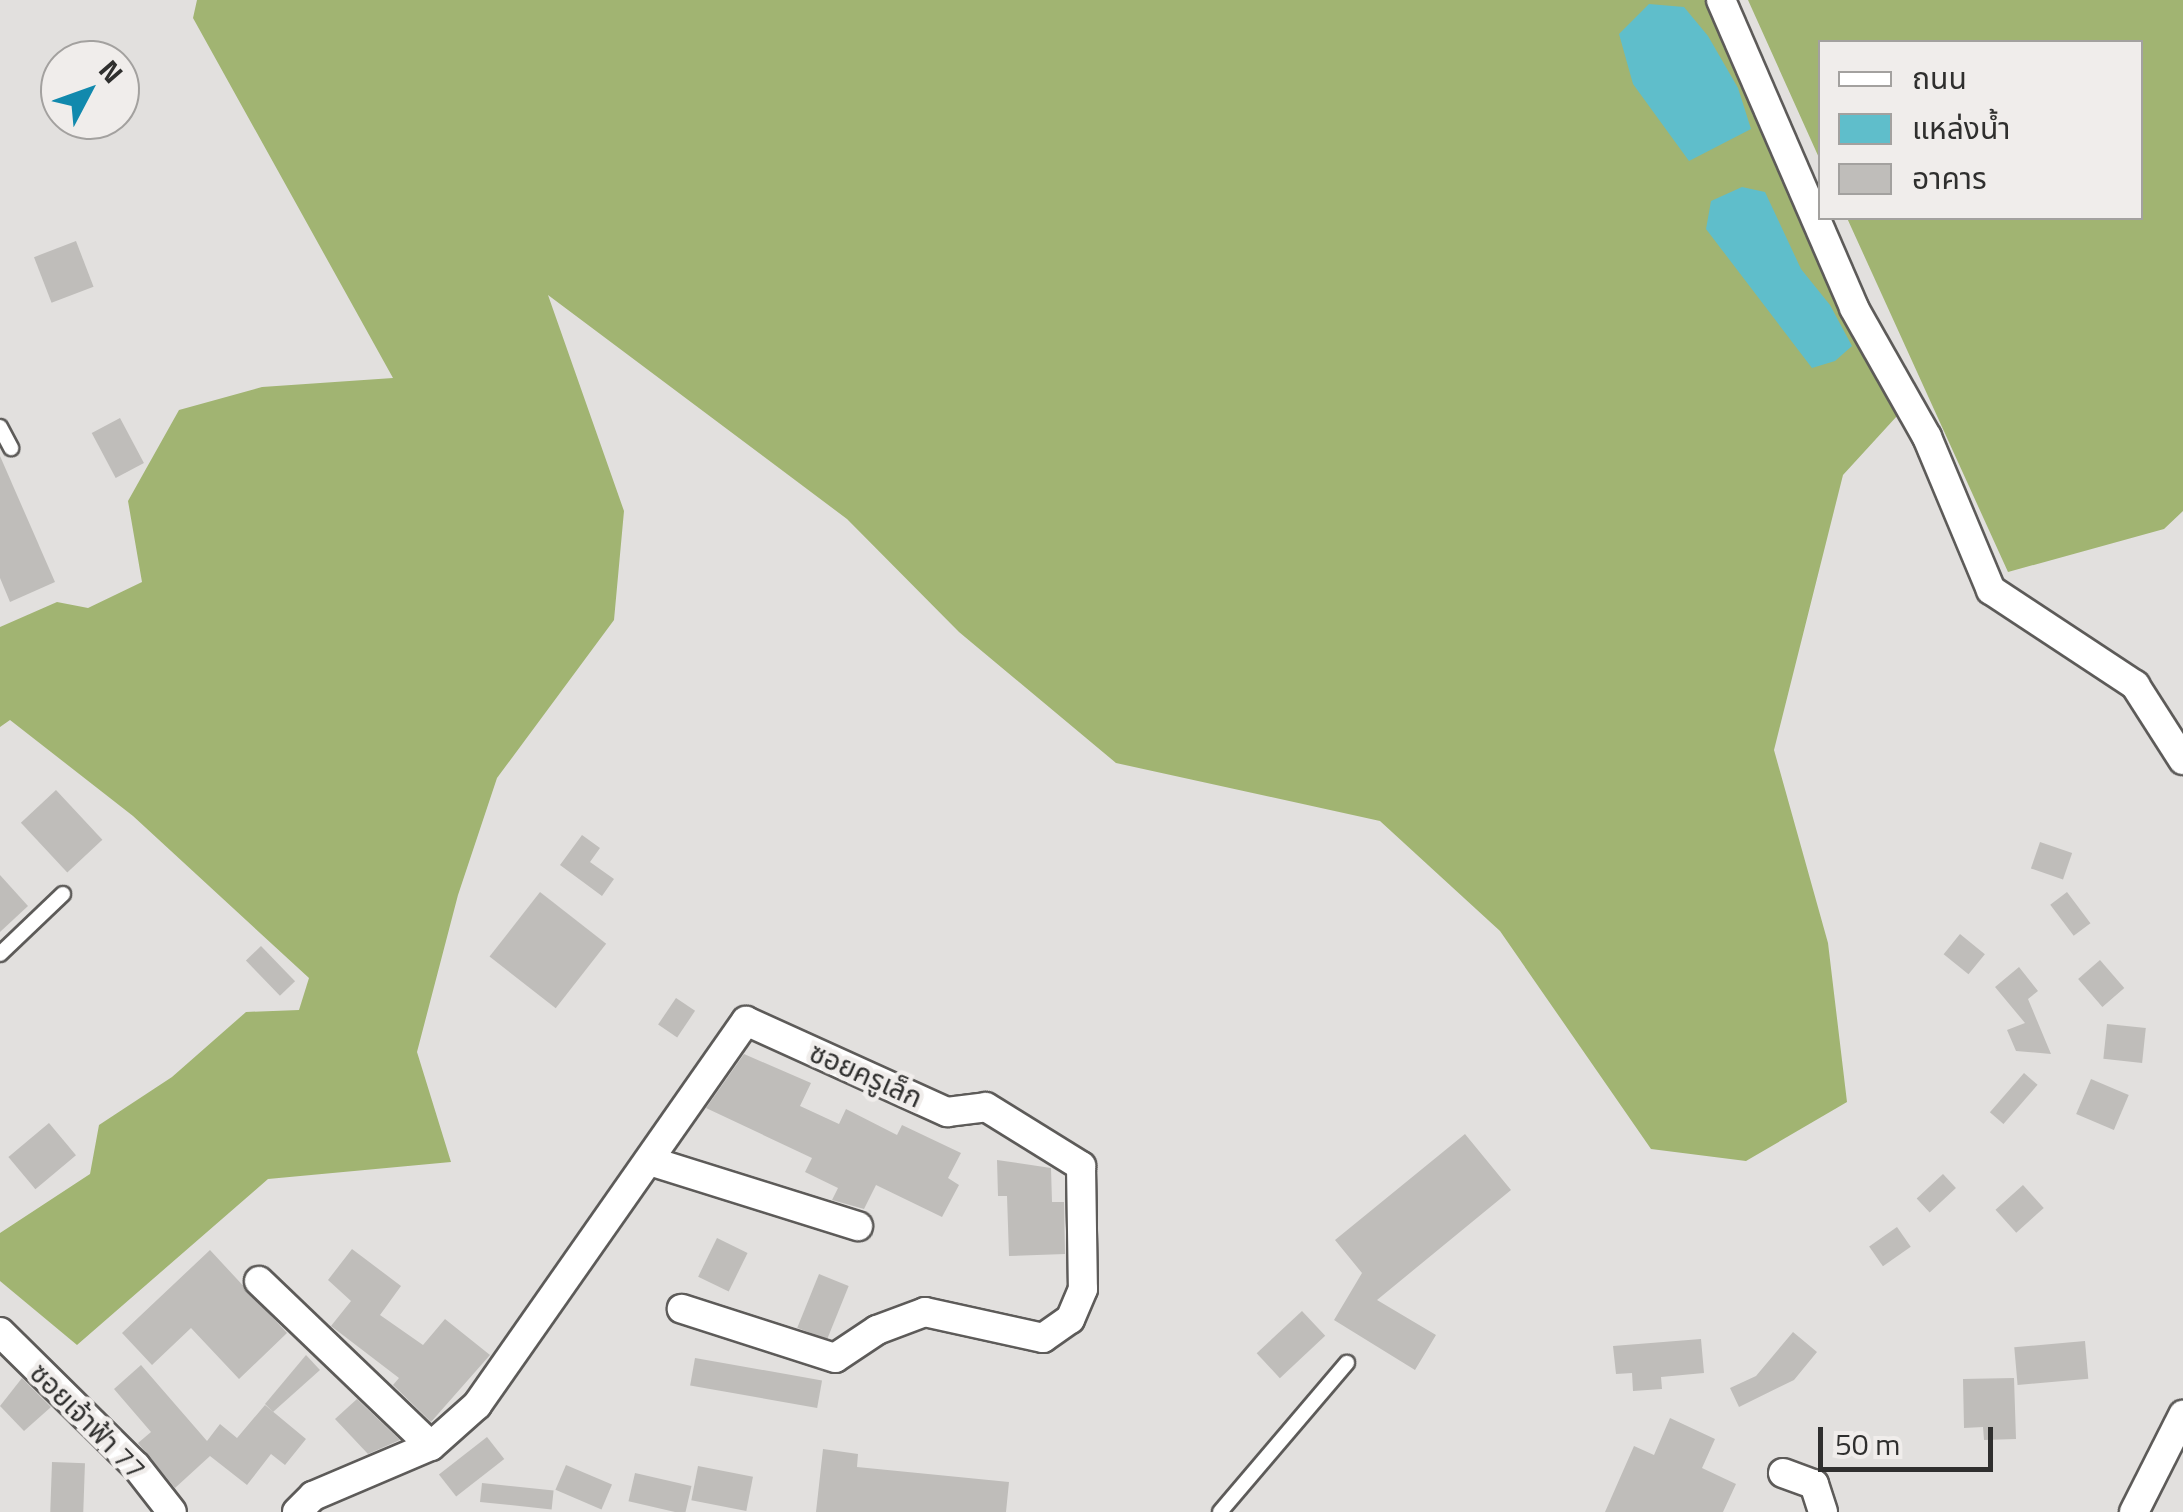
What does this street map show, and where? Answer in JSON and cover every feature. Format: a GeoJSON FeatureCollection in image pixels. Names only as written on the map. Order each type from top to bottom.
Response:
{"type":"FeatureCollection","features":[{"type":"Feature","properties":{"kind":"street"},"geometry":{"type":"LineString","coordinates":[[1721,0],[1854,308],[1927,437],[1990,590],[2134,684],[2183,760]]}},
{"type":"Feature","properties":{"kind":"street","name":"ซอยครูเล็ก"},"geometry":{"type":"LineString","coordinates":[[297,1512],[312,1496],[432,1446],[477,1405],[746,1022],[948,1112],[986,1107],[1081,1166],[1083,1289],[1070,1319],[1043,1338],[926,1312],[876,1330],[835,1358],[682,1309]]}},
{"type":"Feature","properties":{"kind":"street"},"geometry":{"type":"LineString","coordinates":[[650,1161],[858,1226]]}},
{"type":"Feature","properties":{"kind":"street"},"geometry":{"type":"LineString","coordinates":[[259,1281],[432,1446]]}},
{"type":"Feature","properties":{"kind":"street","name":"ซอยเจ้าฟ้า 77"},"geometry":{"type":"LineString","coordinates":[[0,1332],[136,1466],[172,1512]]}},
{"type":"Feature","properties":{"kind":"street"},"geometry":{"type":"LineString","coordinates":[[2134,1512],[2183,1414]]}},
{"type":"Feature","properties":{"kind":"street"},"geometry":{"type":"LineString","coordinates":[[1783,1473],[1814,1484],[1822,1512]]}},
{"type":"Feature","properties":{"kind":"lane"},"geometry":{"type":"LineString","coordinates":[[0,427],[11,448]]}},
{"type":"Feature","properties":{"kind":"lane"},"geometry":{"type":"LineString","coordinates":[[0,954],[63,894]]}},
{"type":"Feature","properties":{"kind":"lane"},"geometry":{"type":"LineString","coordinates":[[1220,1512],[1347,1364]]}},
{"type":"Feature","properties":{"kind":"green space"},"geometry":{"type":"Polygon","coordinates":[[[197,0],[1731,0],[1818,199],[1818,220],[1827,220],[1908,404],[1843,475],[1774,750],[1828,943],[1847,1102],[1746,1161],[1651,1149],[1500,931],[1380,821],[1116,763],[959,632],[847,519],[548,295],[624,511],[614,620],[497,778],[458,895],[417,1052],[451,1162],[268,1179],[77,1345],[0,1281],[0,1233],[90,1174],[99,1125],[172,1077],[246,1012],[299,1010],[309,978],[133,816],[10,720],[0,727],[0,627],[57,602],[88,608],[142,582],[128,501],[179,410],[262,387],[393,378],[193,18],[197,0]]]}},
{"type":"Feature","properties":{"kind":"green space"},"geometry":{"type":"Polygon","coordinates":[[[1748,0],[2183,0],[2183,511],[2164,529],[2008,572],[1848,220],[2143,220],[2143,40],[1818,40],[1818,156],[1748,0]]]}},
{"type":"Feature","properties":{"kind":"water"},"geometry":{"type":"Polygon","coordinates":[[[1649,4],[1684,7],[1708,36],[1738,88],[1751,129],[1689,161],[1633,84],[1619,34],[1649,4]]]}},
{"type":"Feature","properties":{"kind":"water"},"geometry":{"type":"Polygon","coordinates":[[[1742,187],[1765,192],[1801,269],[1830,305],[1852,346],[1835,361],[1812,368],[1706,229],[1711,201],[1742,187]]]}},
{"type":"Feature","properties":{"kind":"building"},"geometry":{"type":"Polygon","coordinates":[[[76,241],[94,287],[52,303],[34,257],[76,241]]]}},
{"type":"Feature","properties":{"kind":"building"},"geometry":{"type":"Polygon","coordinates":[[[120,418],[144,463],[116,478],[92,433],[120,418]]]}},
{"type":"Feature","properties":{"kind":"building"},"geometry":{"type":"Polygon","coordinates":[[[0,456],[55,582],[10,602],[0,578],[0,456]]]}},
{"type":"Feature","properties":{"kind":"building"},"geometry":{"type":"Polygon","coordinates":[[[56,790],[102,840],[67,872],[21,823],[56,790]]]}},
{"type":"Feature","properties":{"kind":"building"},"geometry":{"type":"Polygon","coordinates":[[[582,835],[600,848],[590,862],[614,879],[602,896],[560,865],[582,835]]]}},
{"type":"Feature","properties":{"kind":"building"},"geometry":{"type":"Polygon","coordinates":[[[2040,842],[2072,853],[2063,880],[2031,868],[2040,842]]]}},
{"type":"Feature","properties":{"kind":"building"},"geometry":{"type":"Polygon","coordinates":[[[0,875],[28,906],[0,932],[0,875]]]}},
{"type":"Feature","properties":{"kind":"building"},"geometry":{"type":"Polygon","coordinates":[[[540,892],[606,944],[556,1008],[490,957],[540,892]]]}},
{"type":"Feature","properties":{"kind":"building"},"geometry":{"type":"Polygon","coordinates":[[[2067,892],[2090,923],[2074,936],[2050,905],[2067,892]]]}},
{"type":"Feature","properties":{"kind":"building"},"geometry":{"type":"Polygon","coordinates":[[[1960,934],[1985,954],[1969,974],[1944,954],[1960,934]]]}},
{"type":"Feature","properties":{"kind":"building"},"geometry":{"type":"Polygon","coordinates":[[[261,946],[295,981],[280,996],[246,961],[261,946]]]}},
{"type":"Feature","properties":{"kind":"building"},"geometry":{"type":"Polygon","coordinates":[[[2100,960],[2124,988],[2102,1007],[2078,979],[2100,960]]]}},
{"type":"Feature","properties":{"kind":"building"},"geometry":{"type":"Polygon","coordinates":[[[2019,967],[2038,991],[2028,999],[2051,1054],[2016,1051],[2007,1030],[2025,1023],[1995,987],[2019,967]]]}},
{"type":"Feature","properties":{"kind":"building"},"geometry":{"type":"Polygon","coordinates":[[[676,998],[695,1011],[677,1037],[658,1025],[676,998]]]}},
{"type":"Feature","properties":{"kind":"building"},"geometry":{"type":"Polygon","coordinates":[[[2107,1024],[2146,1028],[2142,1063],[2103,1059],[2107,1024]]]}},
{"type":"Feature","properties":{"kind":"building"},"geometry":{"type":"Polygon","coordinates":[[[744,1054],[811,1083],[800,1106],[839,1124],[846,1109],[897,1135],[902,1125],[961,1153],[948,1178],[959,1185],[942,1217],[876,1185],[864,1209],[832,1200],[838,1188],[805,1172],[812,1158],[706,1108],[744,1054]]]}},
{"type":"Feature","properties":{"kind":"building"},"geometry":{"type":"Polygon","coordinates":[[[2024,1073],[2038,1085],[2003,1124],[1990,1112],[2024,1073]]]}},
{"type":"Feature","properties":{"kind":"building"},"geometry":{"type":"Polygon","coordinates":[[[2091,1079],[2129,1095],[2114,1130],[2076,1114],[2091,1079]]]}},
{"type":"Feature","properties":{"kind":"building"},"geometry":{"type":"Polygon","coordinates":[[[49,1123],[76,1155],[35,1189],[8,1157],[49,1123]]]}},
{"type":"Feature","properties":{"kind":"building"},"geometry":{"type":"Polygon","coordinates":[[[1465,1134],[1511,1190],[1377,1300],[1436,1335],[1415,1370],[1334,1320],[1362,1273],[1335,1240],[1465,1134]]]}},
{"type":"Feature","properties":{"kind":"building"},"geometry":{"type":"Polygon","coordinates":[[[997,1160],[1051,1168],[1052,1202],[1064,1202],[1065,1254],[1009,1256],[1007,1196],[998,1196],[997,1160]]]}},
{"type":"Feature","properties":{"kind":"building"},"geometry":{"type":"Polygon","coordinates":[[[1943,1174],[1956,1188],[1930,1212],[1917,1199],[1943,1174]]]}},
{"type":"Feature","properties":{"kind":"building"},"geometry":{"type":"Polygon","coordinates":[[[2023,1185],[2044,1208],[2016,1233],[1996,1210],[2023,1185]]]}},
{"type":"Feature","properties":{"kind":"building"},"geometry":{"type":"Polygon","coordinates":[[[1897,1227],[1911,1247],[1883,1266],[1869,1247],[1897,1227]]]}},
{"type":"Feature","properties":{"kind":"building"},"geometry":{"type":"Polygon","coordinates":[[[717,1238],[748,1253],[729,1292],[698,1277],[717,1238]]]}},
{"type":"Feature","properties":{"kind":"building"},"geometry":{"type":"Polygon","coordinates":[[[352,1249],[401,1286],[380,1315],[423,1345],[445,1319],[490,1355],[431,1422],[393,1385],[399,1378],[331,1326],[351,1301],[328,1280],[352,1249]]]}},
{"type":"Feature","properties":{"kind":"building"},"geometry":{"type":"Polygon","coordinates":[[[210,1250],[287,1333],[239,1379],[191,1328],[152,1365],[122,1333],[210,1250]]]}},
{"type":"Feature","properties":{"kind":"building"},"geometry":{"type":"Polygon","coordinates":[[[819,1274],[849,1286],[827,1340],[797,1328],[819,1274]]]}},
{"type":"Feature","properties":{"kind":"building"},"geometry":{"type":"Polygon","coordinates":[[[1302,1311],[1325,1336],[1280,1378],[1257,1353],[1302,1311]]]}},
{"type":"Feature","properties":{"kind":"building"},"geometry":{"type":"Polygon","coordinates":[[[1793,1332],[1817,1352],[1794,1380],[1739,1407],[1730,1388],[1756,1376],[1793,1332]]]}},
{"type":"Feature","properties":{"kind":"building"},"geometry":{"type":"Polygon","coordinates":[[[1701,1339],[1704,1373],[1661,1377],[1662,1389],[1633,1391],[1632,1373],[1616,1374],[1613,1346],[1701,1339]]]}},
{"type":"Feature","properties":{"kind":"building"},"geometry":{"type":"Polygon","coordinates":[[[2085,1341],[2088,1379],[2018,1385],[2014,1347],[2085,1341]]]}},
{"type":"Feature","properties":{"kind":"building"},"geometry":{"type":"Polygon","coordinates":[[[306,1355],[320,1370],[273,1412],[265,1404],[306,1355]]]}},
{"type":"Feature","properties":{"kind":"building"},"geometry":{"type":"Polygon","coordinates":[[[695,1358],[822,1380],[817,1408],[690,1386],[695,1358]]]}},
{"type":"Feature","properties":{"kind":"building"},"geometry":{"type":"Polygon","coordinates":[[[141,1365],[207,1441],[220,1424],[237,1438],[265,1405],[306,1439],[285,1465],[271,1454],[247,1485],[210,1456],[175,1488],[138,1443],[151,1432],[114,1389],[141,1365]]]}},
{"type":"Feature","properties":{"kind":"building"},"geometry":{"type":"Polygon","coordinates":[[[22,1378],[51,1407],[24,1431],[0,1406],[22,1378]]]}},
{"type":"Feature","properties":{"kind":"building"},"geometry":{"type":"Polygon","coordinates":[[[2014,1378],[2016,1439],[1984,1440],[1983,1427],[1964,1428],[1963,1379],[2014,1378]]]}},
{"type":"Feature","properties":{"kind":"building"},"geometry":{"type":"Polygon","coordinates":[[[357,1399],[400,1440],[368,1454],[335,1419],[357,1399]]]}},
{"type":"Feature","properties":{"kind":"building"},"geometry":{"type":"Polygon","coordinates":[[[1670,1418],[1715,1439],[1702,1468],[1736,1484],[1723,1512],[1605,1512],[1634,1446],[1654,1455],[1670,1418]]]}},
{"type":"Feature","properties":{"kind":"building"},"geometry":{"type":"Polygon","coordinates":[[[487,1437],[504,1459],[456,1497],[439,1475],[487,1437]]]}},
{"type":"Feature","properties":{"kind":"building"},"geometry":{"type":"Polygon","coordinates":[[[823,1449],[858,1454],[857,1467],[1009,1482],[1006,1512],[816,1512],[823,1449]]]}},
{"type":"Feature","properties":{"kind":"building"},"geometry":{"type":"Polygon","coordinates":[[[52,1462],[85,1463],[83,1512],[50,1512],[52,1462]]]}},
{"type":"Feature","properties":{"kind":"building"},"geometry":{"type":"Polygon","coordinates":[[[566,1465],[612,1485],[601,1509],[555,1490],[566,1465]]]}},
{"type":"Feature","properties":{"kind":"building"},"geometry":{"type":"Polygon","coordinates":[[[698,1466],[753,1477],[746,1511],[691,1500],[698,1466]]]}},
{"type":"Feature","properties":{"kind":"building"},"geometry":{"type":"Polygon","coordinates":[[[635,1473],[692,1486],[686,1512],[628,1501],[635,1473]]]}},
{"type":"Feature","properties":{"kind":"building"},"geometry":{"type":"Polygon","coordinates":[[[482,1483],[554,1491],[552,1509],[480,1502],[482,1483]]]}}]}
